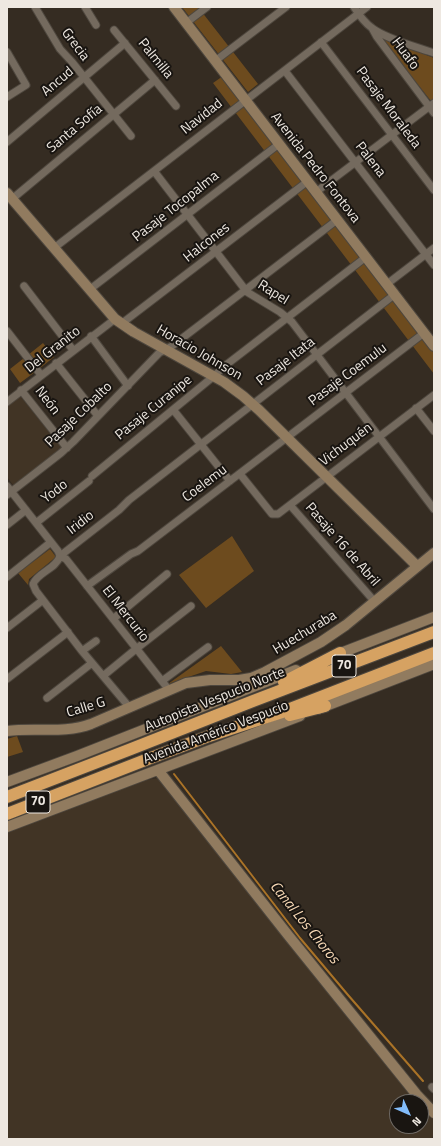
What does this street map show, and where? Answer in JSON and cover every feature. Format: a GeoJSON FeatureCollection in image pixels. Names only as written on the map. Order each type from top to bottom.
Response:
{"type":"FeatureCollection","features":[{"type":"Feature","properties":{"kind":"highway","name":"Autopista Vespucio Norte"},"geometry":{"type":"LineString","coordinates":[[7,797],[253,700],[434,632]]}},
{"type":"Feature","properties":{"kind":"highway"},"geometry":{"type":"LineString","coordinates":[[253,700],[340,653]]}},
{"type":"Feature","properties":{"kind":"highway","name":"70"},"geometry":{"type":"LineString","coordinates":[[7,814],[209,736],[282,712],[434,653]]}},
{"type":"Feature","properties":{"kind":"highway"},"geometry":{"type":"LineString","coordinates":[[209,736],[325,706]]}},
{"type":"Feature","properties":{"kind":"street","name":"Grecia"},"geometry":{"type":"LineString","coordinates":[[35,7],[60,49],[131,136]]}},
{"type":"Feature","properties":{"kind":"street"},"geometry":{"type":"LineString","coordinates":[[85,7],[96,25]]}},
{"type":"Feature","properties":{"kind":"street","name":"Avenida Pedro Fontova"},"geometry":{"type":"LineString","coordinates":[[174,7],[434,346]]}},
{"type":"Feature","properties":{"kind":"street"},"geometry":{"type":"LineString","coordinates":[[186,23],[207,7]]}},
{"type":"Feature","properties":{"kind":"street"},"geometry":{"type":"LineString","coordinates":[[215,61],[286,7]]}},
{"type":"Feature","properties":{"kind":"street"},"geometry":{"type":"LineString","coordinates":[[354,7],[372,28],[388,37],[434,53]]}},
{"type":"Feature","properties":{"kind":"street","name":"Navidad"},"geometry":{"type":"LineString","coordinates":[[54,248],[367,7]]}},
{"type":"Feature","properties":{"kind":"street","name":"Huafo"},"geometry":{"type":"LineString","coordinates":[[372,28],[377,37],[432,108]]}},
{"type":"Feature","properties":{"kind":"street","name":"Palmilla"},"geometry":{"type":"LineString","coordinates":[[114,30],[176,106]]}},
{"type":"Feature","properties":{"kind":"street","name":"Pasaje Moraleda"},"geometry":{"type":"LineString","coordinates":[[321,42],[434,190]]}},
{"type":"Feature","properties":{"kind":"street","name":"Ancud"},"geometry":{"type":"LineString","coordinates":[[7,142],[125,43]]}},
{"type":"Feature","properties":{"kind":"street"},"geometry":{"type":"LineString","coordinates":[[7,52],[26,85],[7,97]]}},
{"type":"Feature","properties":{"kind":"street","name":"Palena"},"geometry":{"type":"LineString","coordinates":[[285,71],[434,265]]}},
{"type":"Feature","properties":{"kind":"street","name":"Santa Sofía"},"geometry":{"type":"LineString","coordinates":[[9,196],[155,80]]}},
{"type":"Feature","properties":{"kind":"street"},"geometry":{"type":"LineString","coordinates":[[316,192],[392,135],[432,108]]}},
{"type":"Feature","properties":{"kind":"street","name":"Pasaje Tocopalma"},"geometry":{"type":"LineString","coordinates":[[89,290],[278,144]]}},
{"type":"Feature","properties":{"kind":"street","name":"Rapel"},"geometry":{"type":"LineString","coordinates":[[154,171],[245,290],[251,296],[288,317],[434,509]]}},
{"type":"Feature","properties":{"kind":"street","name":"Halcones"},"geometry":{"type":"LineString","coordinates":[[118,321],[216,252],[308,182]]}},
{"type":"Feature","properties":{"kind":"street","name":"Horacio Johnson"},"geometry":{"type":"LineString","coordinates":[[9,196],[89,290],[118,321],[234,388],[253,404],[417,566]]}},
{"type":"Feature","properties":{"kind":"street","name":"Pasaje Cobalto"},"geometry":{"type":"LineString","coordinates":[[8,491],[67,448],[160,353],[172,346],[337,220]]}},
{"type":"Feature","properties":{"kind":"street"},"geometry":{"type":"LineString","coordinates":[[386,284],[434,248]]}},
{"type":"Feature","properties":{"kind":"street","name":"Pasaje Curanipe"},"geometry":{"type":"LineString","coordinates":[[91,478],[226,365],[366,257]]}},
{"type":"Feature","properties":{"kind":"street"},"geometry":{"type":"LineString","coordinates":[[24,286],[73,350]]}},
{"type":"Feature","properties":{"kind":"street","name":"Pasaje Itata"},"geometry":{"type":"LineString","coordinates":[[119,510],[129,500],[394,295]]}},
{"type":"Feature","properties":{"kind":"street","name":"Del Granito"},"geometry":{"type":"LineString","coordinates":[[7,401],[91,336],[118,321]]}},
{"type":"Feature","properties":{"kind":"street"},"geometry":{"type":"LineString","coordinates":[[7,331],[41,375]]}},
{"type":"Feature","properties":{"kind":"street","name":"Pasaje Coemulu"},"geometry":{"type":"LineString","coordinates":[[287,438],[424,333]]}},
{"type":"Feature","properties":{"kind":"street"},"geometry":{"type":"LineString","coordinates":[[91,336],[128,386]]}},
{"type":"Feature","properties":{"kind":"street"},"geometry":{"type":"LineString","coordinates":[[56,363],[98,416]]}},
{"type":"Feature","properties":{"kind":"street","name":"Neón"},"geometry":{"type":"LineString","coordinates":[[22,390],[67,448]]}},
{"type":"Feature","properties":{"kind":"street","name":"Vichuquén"},"geometry":{"type":"LineString","coordinates":[[240,474],[271,513],[274,515],[278,514],[434,394]]}},
{"type":"Feature","properties":{"kind":"street"},"geometry":{"type":"LineString","coordinates":[[416,408],[434,431]]}},
{"type":"Feature","properties":{"kind":"street"},"geometry":{"type":"LineString","coordinates":[[174,409],[230,481]]}},
{"type":"Feature","properties":{"kind":"street","name":"Coelemu"},"geometry":{"type":"LineString","coordinates":[[87,586],[131,554],[138,551],[287,438]]}},
{"type":"Feature","properties":{"kind":"street","name":"Yodo"},"geometry":{"type":"LineString","coordinates":[[36,523],[91,478]]}},
{"type":"Feature","properties":{"kind":"street","name":"El Mercurio"},"geometry":{"type":"LineString","coordinates":[[8,491],[26,510],[59,552],[60,556],[66,559],[169,690]]}},
{"type":"Feature","properties":{"kind":"street","name":"Pasaje 16 de Abril"},"geometry":{"type":"LineString","coordinates":[[290,505],[375,602]]}},
{"type":"Feature","properties":{"kind":"street"},"geometry":{"type":"LineString","coordinates":[[7,525],[26,510]]}},
{"type":"Feature","properties":{"kind":"street","name":"Iridio"},"geometry":{"type":"LineString","coordinates":[[60,556],[119,510]]}},
{"type":"Feature","properties":{"kind":"street"},"geometry":{"type":"LineString","coordinates":[[7,577],[51,542]]}},
{"type":"Feature","properties":{"kind":"street","name":"Huechuraba"},"geometry":{"type":"LineString","coordinates":[[169,690],[195,681],[217,679],[240,680],[258,675],[304,651],[332,634],[375,602],[434,553]]}},
{"type":"Feature","properties":{"kind":"street"},"geometry":{"type":"LineString","coordinates":[[60,556],[57,562],[35,580],[34,589],[82,651],[130,708]]}},
{"type":"Feature","properties":{"kind":"street"},"geometry":{"type":"LineString","coordinates":[[113,619],[167,574]]}},
{"type":"Feature","properties":{"kind":"street"},"geometry":{"type":"LineString","coordinates":[[7,628],[43,600]]}},
{"type":"Feature","properties":{"kind":"street"},"geometry":{"type":"LineString","coordinates":[[104,676],[191,606]]}},
{"type":"Feature","properties":{"kind":"street","name":"Avenida Américo Vespucio"},"geometry":{"type":"LineString","coordinates":[[7,782],[84,754],[434,617]]}},
{"type":"Feature","properties":{"kind":"street"},"geometry":{"type":"LineString","coordinates":[[7,679],[68,632]]}},
{"type":"Feature","properties":{"kind":"street"},"geometry":{"type":"LineString","coordinates":[[82,651],[96,641]]}},
{"type":"Feature","properties":{"kind":"street"},"geometry":{"type":"LineString","coordinates":[[162,681],[208,647]]}},
{"type":"Feature","properties":{"kind":"street"},"geometry":{"type":"LineString","coordinates":[[47,698],[92,663]]}},
{"type":"Feature","properties":{"kind":"street","name":"Avenida Américo Vespucio"},"geometry":{"type":"LineString","coordinates":[[7,827],[434,664]]}},
{"type":"Feature","properties":{"kind":"street","name":"Calle G"},"geometry":{"type":"LineString","coordinates":[[7,731],[23,729],[63,730],[77,728],[91,724],[130,708],[169,690]]}},
{"type":"Feature","properties":{"kind":"street"},"geometry":{"type":"LineString","coordinates":[[158,770],[417,1095],[434,1113]]}},
{"type":"Feature","properties":{"kind":"shaded area"},"geometry":{"type":"Polygon","coordinates":[[[182,7],[198,7],[258,84],[248,92],[182,7]]]}},
{"type":"Feature","properties":{"kind":"shaded area"},"geometry":{"type":"Polygon","coordinates":[[[380,37],[434,58],[434,98],[431,101],[380,37]]]}},
{"type":"Feature","properties":{"kind":"shaded area"},"geometry":{"type":"Polygon","coordinates":[[[223,76],[434,352],[434,374],[213,83],[223,76]]]}},
{"type":"Feature","properties":{"kind":"shaded area"},"geometry":{"type":"Polygon","coordinates":[[[43,343],[54,357],[39,369],[28,355],[43,343]]]}},
{"type":"Feature","properties":{"kind":"shaded area"},"geometry":{"type":"Polygon","coordinates":[[[24,358],[35,372],[20,383],[10,369],[24,358]]]}},
{"type":"Feature","properties":{"kind":"shaded area"},"geometry":{"type":"Polygon","coordinates":[[[20,396],[62,448],[13,485],[7,477],[7,407],[20,396]]]}},
{"type":"Feature","properties":{"kind":"shaded area"},"geometry":{"type":"Polygon","coordinates":[[[232,536],[254,571],[206,608],[179,575],[232,536]]]}},
{"type":"Feature","properties":{"kind":"shaded area"},"geometry":{"type":"Polygon","coordinates":[[[50,549],[56,557],[29,579],[28,585],[18,573],[50,549]]]}},
{"type":"Feature","properties":{"kind":"shaded area"},"geometry":{"type":"Polygon","coordinates":[[[221,646],[242,672],[231,674],[206,671],[168,684],[221,646]]]}},
{"type":"Feature","properties":{"kind":"shaded area"},"geometry":{"type":"Polygon","coordinates":[[[17,736],[23,752],[7,757],[7,739],[17,736]]]}},
{"type":"Feature","properties":{"kind":"shaded area"},"geometry":{"type":"Polygon","coordinates":[[[159,778],[408,1078],[425,1094],[389,1094],[389,1134],[429,1134],[429,1098],[434,1103],[434,1135],[431,1139],[7,1139],[7,832],[132,782],[159,778]]]}},
{"type":"Feature","properties":{"kind":"waterway","name":"Canal Los Choros"},"geometry":{"type":"LineString","coordinates":[[174,774],[300,938],[423,1081]]}}]}
